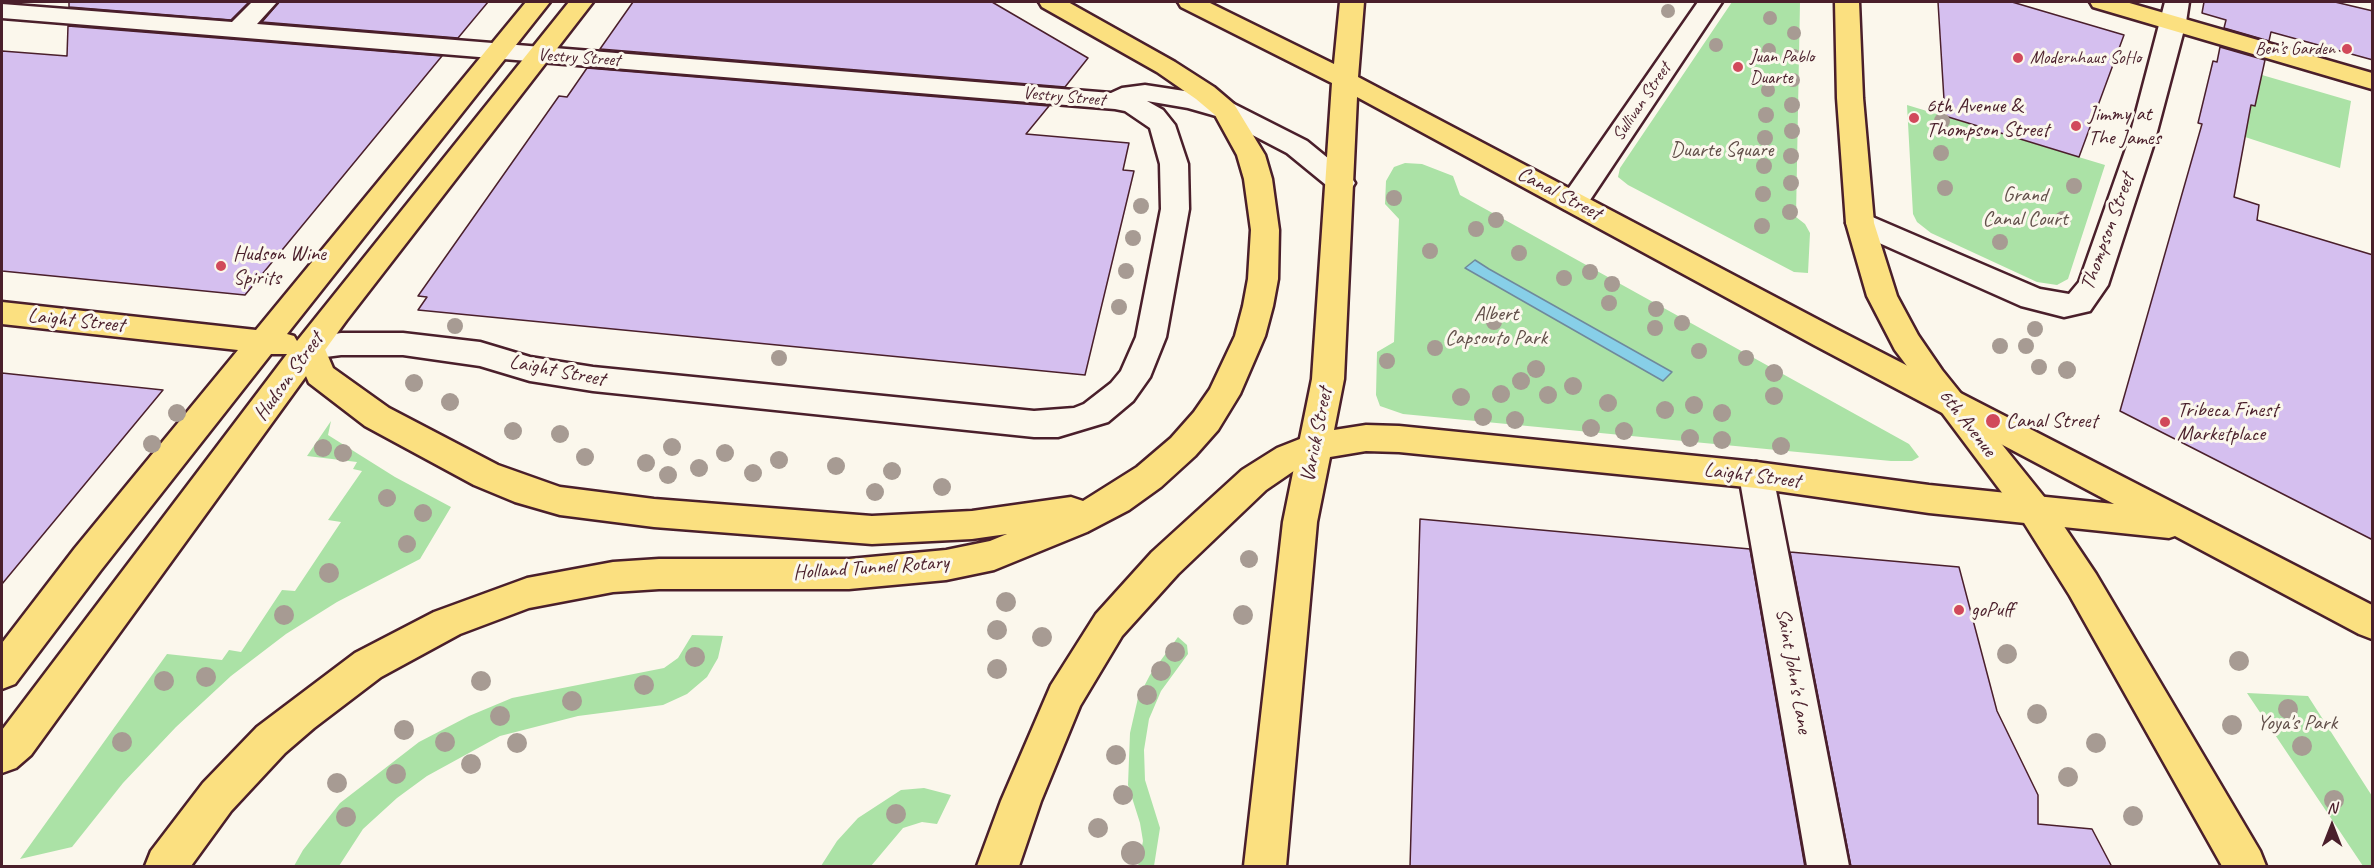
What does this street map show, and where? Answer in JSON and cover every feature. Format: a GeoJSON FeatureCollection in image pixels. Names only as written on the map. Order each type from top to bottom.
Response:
{"type":"FeatureCollection","features":[{"type":"Feature","properties":{"kind":"main road","name":"Hudson Street"},"geometry":{"type":"LineString","coordinates":[[2,672],[538,2]]}},
{"type":"Feature","properties":{"kind":"main road","name":"Hudson Street"},"geometry":{"type":"LineString","coordinates":[[2,755],[17,742],[335,313],[581,2]]}},
{"type":"Feature","properties":{"kind":"main road","name":"Holland Tunnel Rotary"},"geometry":{"type":"LineString","coordinates":[[166,867],[218,797],[271,740],[300,715],[378,659],[447,623],[488,606],[567,584],[613,577],[659,574],[849,574],[946,565],[994,555],[1032,541],[1117,500],[1149,477],[1206,421],[1224,394],[1250,336],[1263,279],[1265,242],[1262,204],[1251,155],[1225,110],[1180,75],[1051,2]]}},
{"type":"Feature","properties":{"kind":"main road","name":"Canal Street"},"geometry":{"type":"LineString","coordinates":[[1190,2],[1345,80],[2373,623]]}},
{"type":"Feature","properties":{"kind":"main road","name":"Varick Street"},"geometry":{"type":"LineString","coordinates":[[1265,867],[1300,522],[1328,379],[1341,183],[1345,80],[1352,2]]}},
{"type":"Feature","properties":{"kind":"main road","name":"6th Avenue"},"geometry":{"type":"LineString","coordinates":[[1847,2],[1850,98],[1860,223],[1882,296],[1906,342],[2032,508],[2108,626],[2245,867]]}},
{"type":"Feature","properties":{"kind":"main road"},"geometry":{"type":"LineString","coordinates":[[2102,2],[2176,12],[2373,81]]}},
{"type":"Feature","properties":{"kind":"main road","name":"Laight Street"},"geometry":{"type":"LineString","coordinates":[[2,313],[310,348]]}},
{"type":"Feature","properties":{"kind":"main road"},"geometry":{"type":"LineString","coordinates":[[310,348],[321,375],[377,417],[486,475],[527,492],[560,501],[643,512],[828,529],[872,530],[972,525],[1018,520],[1117,500]]}},
{"type":"Feature","properties":{"kind":"main road","name":"Laight Street"},"geometry":{"type":"LineString","coordinates":[[998,867],[1021,801],[1065,697],[1109,625],[1164,563],[1254,480],[1289,457],[1315,446],[1385,438],[1756,475],[1929,499],[2189,526]]}},
{"type":"Feature","properties":{"kind":"street"},"geometry":{"type":"LineString","coordinates":[[238,30],[265,2]]}},
{"type":"Feature","properties":{"kind":"street","name":"Sullivan Street"},"geometry":{"type":"LineString","coordinates":[[1574,202],[1710,2]]}},
{"type":"Feature","properties":{"kind":"street","name":"Vestry Street"},"geometry":{"type":"LineString","coordinates":[[2,12],[1096,99],[1132,104],[1154,116],[1167,134],[1174,164],[1176,188],[1173,233],[1151,337],[1134,376],[1110,403]]}},
{"type":"Feature","properties":{"kind":"street","name":"Thompson Street"},"geometry":{"type":"LineString","coordinates":[[1860,223],[2032,298],[2064,306],[2079,303],[2087,296],[2097,274],[2141,143],[2176,12]]}},
{"type":"Feature","properties":{"kind":"street"},"geometry":{"type":"LineString","coordinates":[[1096,99],[1145,93],[1191,100],[1225,110],[1297,147],[1341,183]]}},
{"type":"Feature","properties":{"kind":"street","name":"Laight Street"},"geometry":{"type":"LineString","coordinates":[[310,348],[374,343],[453,349],[480,354],[530,369],[593,379],[1034,424],[1058,424],[1078,420],[1110,403]]}},
{"type":"Feature","properties":{"kind":"street","name":"Saint John's Lane"},"geometry":{"type":"LineString","coordinates":[[1756,475],[1828,867]]}},
{"type":"Feature","properties":{"kind":"green space","name":"Duarte Square"},"geometry":{"type":"Polygon","coordinates":[[[1732,2],[1800,2],[1796,217],[1805,224],[1810,233],[1808,273],[1794,272],[1628,185],[1618,177],[1620,168],[1732,2]]]}},
{"type":"Feature","properties":{"kind":"green space"},"geometry":{"type":"Polygon","coordinates":[[[2262,75],[2351,101],[2340,168],[2245,137],[2251,105],[2255,105],[2262,75]]]}},
{"type":"Feature","properties":{"kind":"green space","name":"Grand Canal Court"},"geometry":{"type":"Polygon","coordinates":[[[1907,105],[2105,165],[2068,279],[2057,285],[2037,282],[1931,233],[1917,222],[1913,214],[1907,105]]]}},
{"type":"Feature","properties":{"kind":"green space","name":"Albert Capsouto Park"},"geometry":{"type":"Polygon","coordinates":[[[1405,163],[1422,164],[1453,176],[1460,195],[1909,444],[1919,457],[1912,461],[1891,461],[1403,414],[1380,406],[1376,395],[1377,352],[1394,342],[1399,219],[1385,204],[1386,181],[1394,167],[1405,163]]]}},
{"type":"Feature","properties":{"kind":"green space"},"geometry":{"type":"Polygon","coordinates":[[[331,421],[328,435],[395,477],[451,507],[420,559],[337,602],[286,634],[231,676],[176,727],[123,783],[72,847],[20,859],[167,654],[222,660],[229,650],[241,652],[282,590],[295,591],[341,522],[328,520],[362,471],[353,469],[357,462],[307,456],[331,421]]]}},
{"type":"Feature","properties":{"kind":"green space"},"geometry":{"type":"Polygon","coordinates":[[[692,635],[723,636],[718,658],[707,677],[687,694],[663,705],[578,716],[500,736],[427,776],[397,798],[363,829],[339,866],[294,866],[303,850],[340,803],[419,742],[469,716],[512,698],[664,668],[678,658],[692,635]]]}},
{"type":"Feature","properties":{"kind":"green space"},"geometry":{"type":"Polygon","coordinates":[[[1178,637],[1187,645],[1188,654],[1161,691],[1149,719],[1144,750],[1145,780],[1160,828],[1154,866],[1138,866],[1143,841],[1128,785],[1130,733],[1138,698],[1150,675],[1178,637]]]}},
{"type":"Feature","properties":{"kind":"green space","name":"Yoya's Park"},"geometry":{"type":"Polygon","coordinates":[[[2247,693],[2308,696],[2372,796],[2372,866],[2363,866],[2247,693]]]}},
{"type":"Feature","properties":{"kind":"green space"},"geometry":{"type":"Polygon","coordinates":[[[924,788],[951,795],[937,824],[922,822],[903,828],[871,866],[821,866],[837,841],[858,818],[901,790],[924,788]]]}},
{"type":"Feature","properties":{"kind":"water"},"geometry":{"type":"Polygon","coordinates":[[[1475,260],[1672,372],[1663,381],[1465,268],[1475,260]]]}},
{"type":"Feature","properties":{"kind":"building"},"geometry":{"type":"Polygon","coordinates":[[[69,2],[249,2],[231,20],[69,7],[69,2]]]}},
{"type":"Feature","properties":{"kind":"building"},"geometry":{"type":"Polygon","coordinates":[[[279,2],[488,2],[458,38],[262,22],[279,2]]]}},
{"type":"Feature","properties":{"kind":"building"},"geometry":{"type":"Polygon","coordinates":[[[633,2],[992,2],[1088,58],[1065,87],[600,49],[633,2]]]}},
{"type":"Feature","properties":{"kind":"building"},"geometry":{"type":"Polygon","coordinates":[[[1938,2],[2012,2],[2124,35],[2079,157],[1945,116],[1938,2]]]}},
{"type":"Feature","properties":{"kind":"building"},"geometry":{"type":"Polygon","coordinates":[[[2204,2],[2335,2],[2373,11],[2373,60],[2271,32],[2269,41],[2224,28],[2226,20],[2202,13],[2204,2]]]}},
{"type":"Feature","properties":{"kind":"building"},"geometry":{"type":"Polygon","coordinates":[[[68,26],[442,56],[245,295],[2,271],[2,51],[67,56],[68,26]]]}},
{"type":"Feature","properties":{"kind":"building"},"geometry":{"type":"Polygon","coordinates":[[[2220,47],[2265,60],[2255,106],[2251,105],[2234,197],[2259,205],[2257,220],[2373,255],[2373,540],[2120,411],[2202,124],[2198,123],[2213,61],[2217,62],[2220,47]]]}},
{"type":"Feature","properties":{"kind":"building"},"geometry":{"type":"Polygon","coordinates":[[[587,68],[1049,106],[1026,134],[1129,143],[1123,170],[1134,171],[1085,375],[418,310],[427,297],[418,296],[559,96],[567,97],[587,68]]]}},
{"type":"Feature","properties":{"kind":"building"},"geometry":{"type":"Polygon","coordinates":[[[2,373],[163,390],[2,584],[2,373]]]}},
{"type":"Feature","properties":{"kind":"building"},"geometry":{"type":"Polygon","coordinates":[[[1420,519],[1750,549],[1805,867],[1410,867],[1420,519]]]}},
{"type":"Feature","properties":{"kind":"building"},"geometry":{"type":"Polygon","coordinates":[[[1790,552],[1959,567],[1997,711],[2038,795],[2038,824],[2092,829],[2112,867],[1851,867],[1790,552]]]}},
{"type":"Feature","properties":{"kind":"place","name":"Ben’s Garden"},"geometry":{"type":"Point","coordinates":[2347,49]}},
{"type":"Feature","properties":{"kind":"place","name":"Modernhaus SoHo"},"geometry":{"type":"Point","coordinates":[2018,58]}},
{"type":"Feature","properties":{"kind":"place","name":"Juan Pablo Duarte"},"geometry":{"type":"Point","coordinates":[1738,67]}},
{"type":"Feature","properties":{"kind":"place","name":"6th Avenue & Thompson Street"},"geometry":{"type":"Point","coordinates":[1914,118]}},
{"type":"Feature","properties":{"kind":"place","name":"Jimmy at The James"},"geometry":{"type":"Point","coordinates":[2076,126]}},
{"type":"Feature","properties":{"kind":"place","name":"Hudson Wine Spirits"},"geometry":{"type":"Point","coordinates":[221,266]}},
{"type":"Feature","properties":{"kind":"place","name":"Canal Street"},"geometry":{"type":"Point","coordinates":[1993,421]}},
{"type":"Feature","properties":{"kind":"place","name":"Tribeca Finest Marketplace"},"geometry":{"type":"Point","coordinates":[2165,422]}},
{"type":"Feature","properties":{"kind":"place","name":"goPuff"},"geometry":{"type":"Point","coordinates":[1959,610]}}]}
